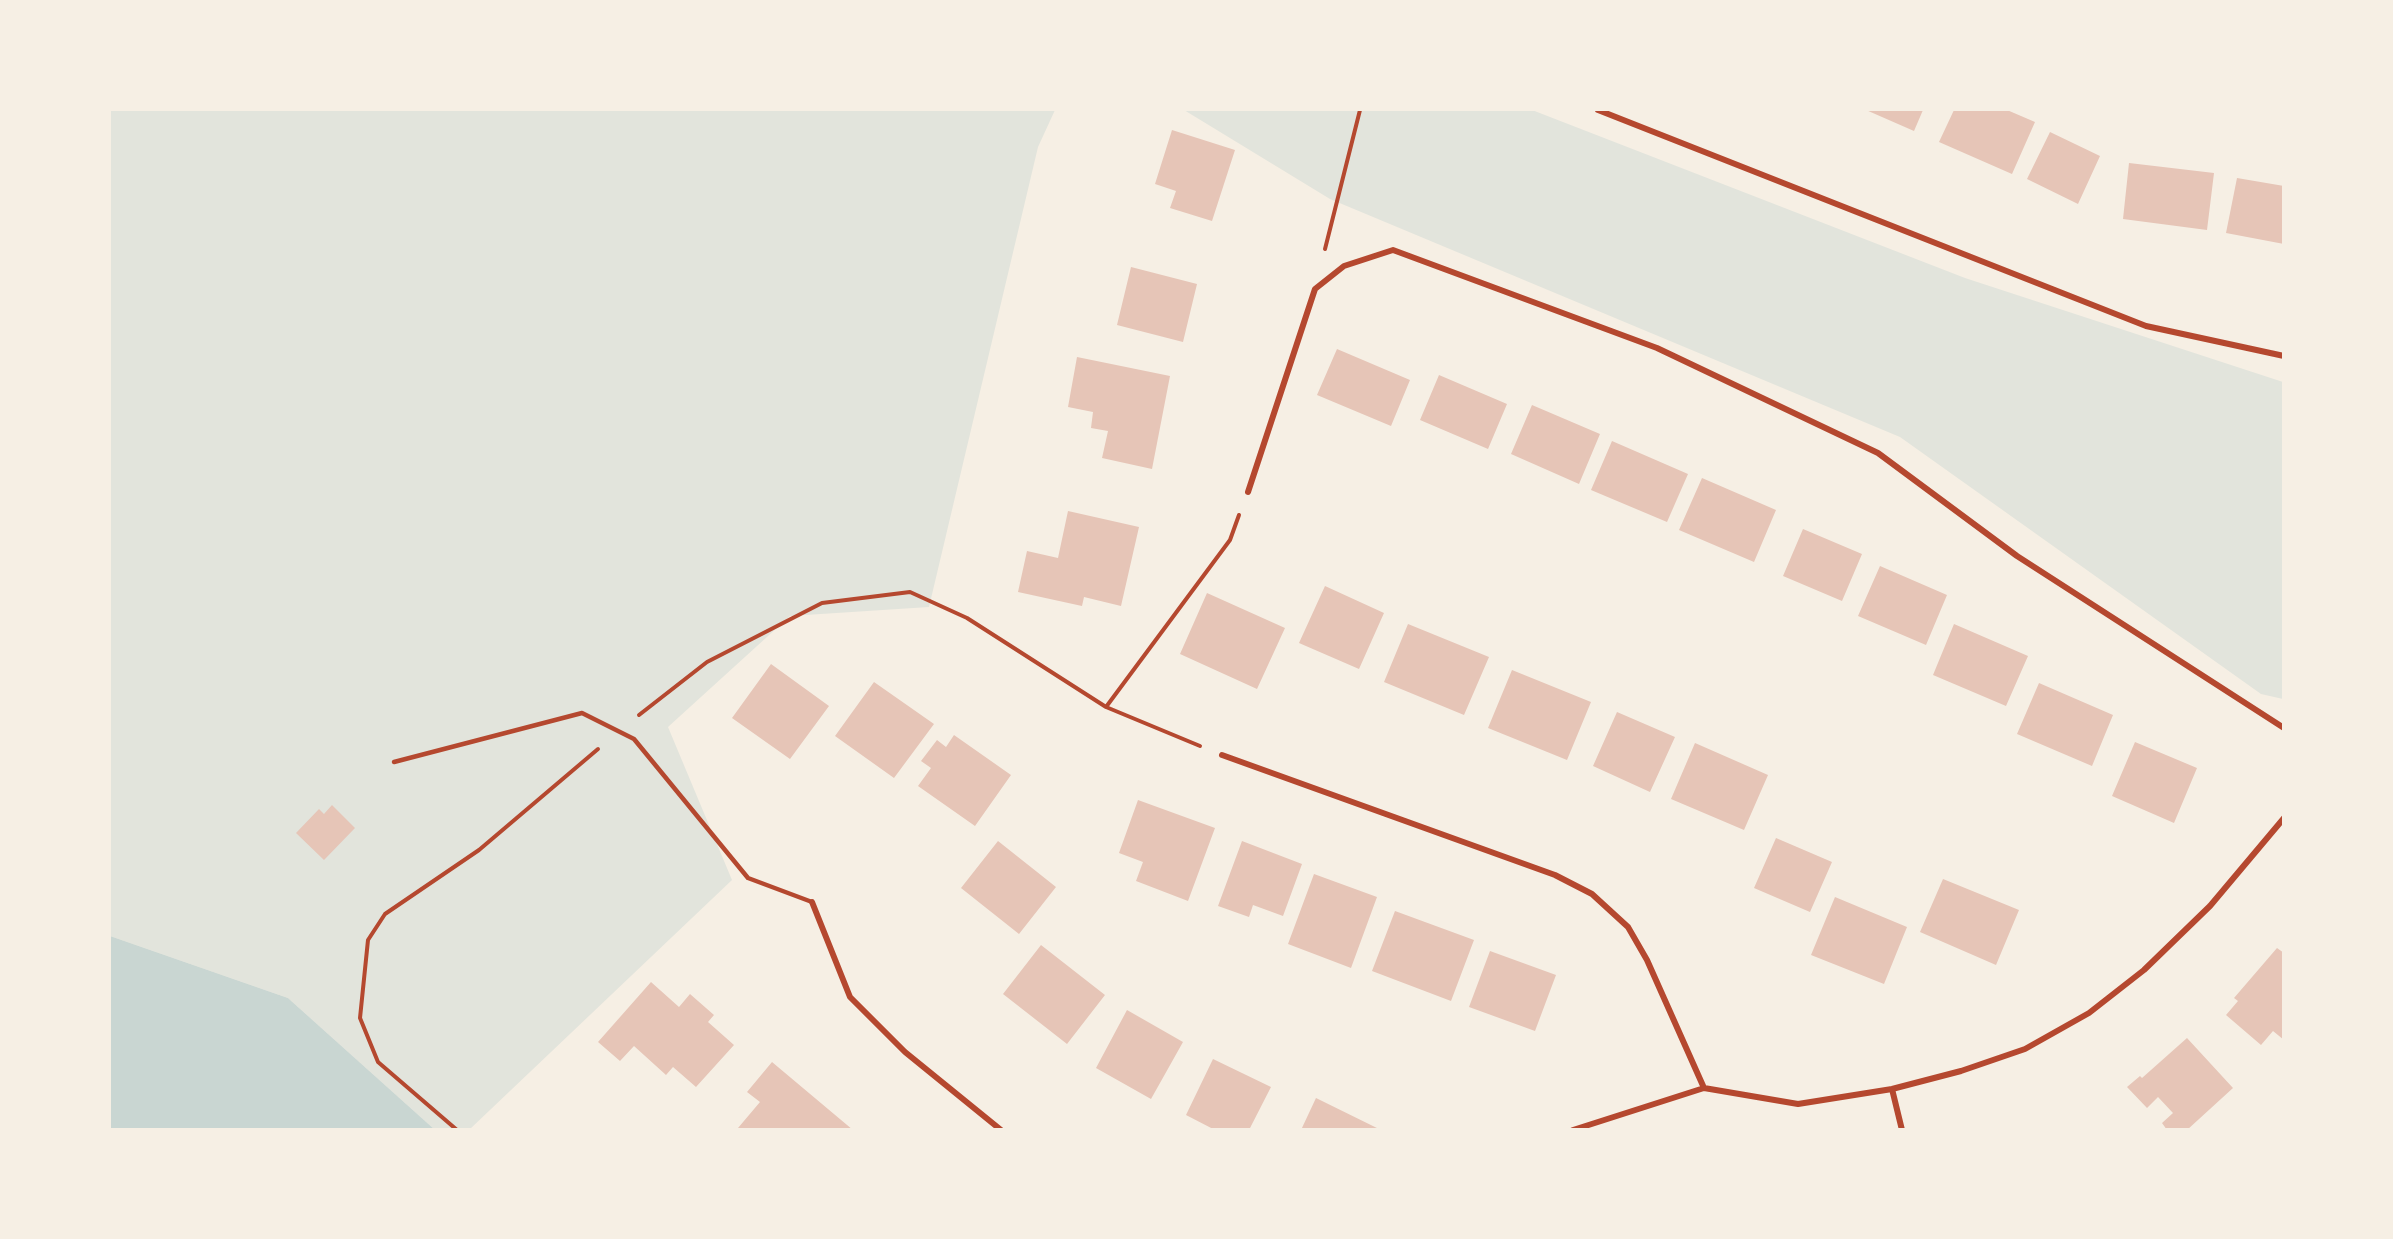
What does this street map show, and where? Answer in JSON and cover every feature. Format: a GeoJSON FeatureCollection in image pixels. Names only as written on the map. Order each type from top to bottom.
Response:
{"type":"FeatureCollection","features":[{"type":"Feature","properties":{"kind":"street"},"geometry":{"type":"LineString","coordinates":[[1598,110],[2146,326],[2283,356]]}},
{"type":"Feature","properties":{"kind":"street"},"geometry":{"type":"LineString","coordinates":[[1248,492],[1315,289],[1344,266],[1394,250],[1657,348],[1878,453],[2017,555],[2283,728]]}},
{"type":"Feature","properties":{"kind":"street"},"geometry":{"type":"LineString","coordinates":[[1222,755],[1555,875],[1592,894],[1628,927],[1647,960],[1704,1088]]}},
{"type":"Feature","properties":{"kind":"street"},"geometry":{"type":"LineString","coordinates":[[1573,1130],[1590,1122],[1704,1088],[1798,1104],[1892,1089],[1961,1071],[2025,1049],[2088,1013],[2144,970],[2210,906],[2283,818]]}},
{"type":"Feature","properties":{"kind":"street"},"geometry":{"type":"LineString","coordinates":[[812,902],[850,997],[905,1052],[1001,1130]]}},
{"type":"Feature","properties":{"kind":"street"},"geometry":{"type":"LineString","coordinates":[[1892,1089],[1902,1130]]}},
{"type":"Feature","properties":{"kind":"lane"},"geometry":{"type":"LineString","coordinates":[[394,762],[582,713],[634,739],[748,878],[812,902]]}},
{"type":"Feature","properties":{"kind":"path"},"geometry":{"type":"LineString","coordinates":[[1315,289],[1360,110]]}},
{"type":"Feature","properties":{"kind":"path"},"geometry":{"type":"LineString","coordinates":[[1106,707],[1230,540],[1248,492]]}},
{"type":"Feature","properties":{"kind":"path"},"geometry":{"type":"LineString","coordinates":[[457,1130],[378,1062],[360,1018],[368,940],[385,914],[479,850],[619,731],[707,662],[822,603],[910,592],[967,618],[1106,707],[1222,755]]}},
{"type":"Feature","properties":{"kind":"shaded area"},"geometry":{"type":"Polygon","coordinates":[[[110,110],[1055,110],[1038,147],[929,607],[790,616],[668,727],[732,880],[470,1129],[434,1129],[288,998],[110,936],[110,110]]]}},
{"type":"Feature","properties":{"kind":"shaded area"},"geometry":{"type":"Polygon","coordinates":[[[1184,110],[1532,110],[1965,278],[2283,382],[2283,699],[2261,694],[1900,437],[1330,199],[1184,110]]]}},
{"type":"Feature","properties":{"kind":"shaded area"},"geometry":{"type":"Polygon","coordinates":[[[110,936],[288,998],[434,1129],[110,1129],[110,936]]]}},
{"type":"Feature","properties":{"kind":"building"},"geometry":{"type":"Polygon","coordinates":[[[1866,110],[1923,110],[1914,131],[1866,110]]]}},
{"type":"Feature","properties":{"kind":"building"},"geometry":{"type":"Polygon","coordinates":[[[1954,110],[2007,110],[2035,122],[2012,174],[1939,142],[1954,110]]]}},
{"type":"Feature","properties":{"kind":"building"},"geometry":{"type":"Polygon","coordinates":[[[1172,130],[1235,150],[1212,221],[1170,208],[1176,191],[1155,184],[1172,130]]]}},
{"type":"Feature","properties":{"kind":"building"},"geometry":{"type":"Polygon","coordinates":[[[2050,132],[2100,156],[2078,204],[2027,179],[2050,132]]]}},
{"type":"Feature","properties":{"kind":"building"},"geometry":{"type":"Polygon","coordinates":[[[2129,163],[2214,173],[2207,230],[2123,219],[2129,163]]]}},
{"type":"Feature","properties":{"kind":"building"},"geometry":{"type":"Polygon","coordinates":[[[2237,178],[2284,186],[2284,244],[2226,233],[2237,178]]]}},
{"type":"Feature","properties":{"kind":"building"},"geometry":{"type":"Polygon","coordinates":[[[1131,267],[1197,284],[1183,342],[1117,325],[1131,267]]]}},
{"type":"Feature","properties":{"kind":"building"},"geometry":{"type":"Polygon","coordinates":[[[1337,349],[1410,380],[1391,426],[1317,395],[1337,349]]]}},
{"type":"Feature","properties":{"kind":"building"},"geometry":{"type":"Polygon","coordinates":[[[1077,357],[1170,376],[1152,469],[1102,458],[1108,431],[1091,428],[1093,412],[1068,407],[1077,357]]]}},
{"type":"Feature","properties":{"kind":"building"},"geometry":{"type":"Polygon","coordinates":[[[1439,375],[1507,404],[1488,449],[1420,420],[1439,375]]]}},
{"type":"Feature","properties":{"kind":"building"},"geometry":{"type":"Polygon","coordinates":[[[1532,405],[1600,434],[1579,484],[1511,454],[1532,405]]]}},
{"type":"Feature","properties":{"kind":"building"},"geometry":{"type":"Polygon","coordinates":[[[1612,441],[1688,474],[1667,522],[1591,490],[1612,441]]]}},
{"type":"Feature","properties":{"kind":"building"},"geometry":{"type":"Polygon","coordinates":[[[1702,478],[1776,510],[1754,562],[1679,530],[1702,478]]]}},
{"type":"Feature","properties":{"kind":"building"},"geometry":{"type":"Polygon","coordinates":[[[1068,511],[1139,527],[1121,606],[1084,597],[1082,606],[1018,592],[1027,551],[1058,558],[1068,511]]]}},
{"type":"Feature","properties":{"kind":"building"},"geometry":{"type":"Polygon","coordinates":[[[1803,529],[1862,554],[1842,601],[1783,576],[1803,529]]]}},
{"type":"Feature","properties":{"kind":"building"},"geometry":{"type":"Polygon","coordinates":[[[1880,566],[1947,595],[1926,645],[1858,616],[1880,566]]]}},
{"type":"Feature","properties":{"kind":"building"},"geometry":{"type":"Polygon","coordinates":[[[1325,586],[1384,613],[1359,669],[1299,643],[1325,586]]]}},
{"type":"Feature","properties":{"kind":"building"},"geometry":{"type":"Polygon","coordinates":[[[1207,593],[1285,628],[1257,689],[1180,654],[1207,593]]]}},
{"type":"Feature","properties":{"kind":"building"},"geometry":{"type":"Polygon","coordinates":[[[1408,624],[1489,657],[1464,715],[1384,682],[1408,624]]]}},
{"type":"Feature","properties":{"kind":"building"},"geometry":{"type":"Polygon","coordinates":[[[1954,624],[2028,656],[2006,706],[1933,675],[1954,624]]]}},
{"type":"Feature","properties":{"kind":"building"},"geometry":{"type":"Polygon","coordinates":[[[771,664],[829,706],[790,759],[732,718],[771,664]]]}},
{"type":"Feature","properties":{"kind":"building"},"geometry":{"type":"Polygon","coordinates":[[[1512,670],[1591,702],[1567,760],[1488,728],[1512,670]]]}},
{"type":"Feature","properties":{"kind":"building"},"geometry":{"type":"Polygon","coordinates":[[[874,682],[934,724],[894,778],[835,736],[874,682]]]}},
{"type":"Feature","properties":{"kind":"building"},"geometry":{"type":"Polygon","coordinates":[[[2039,683],[2113,715],[2092,766],[2017,734],[2039,683]]]}},
{"type":"Feature","properties":{"kind":"building"},"geometry":{"type":"Polygon","coordinates":[[[1617,712],[1675,737],[1650,792],[1593,766],[1617,712]]]}},
{"type":"Feature","properties":{"kind":"building"},"geometry":{"type":"Polygon","coordinates":[[[954,735],[1011,775],[975,826],[918,786],[931,768],[921,761],[937,740],[946,747],[954,735]]]}},
{"type":"Feature","properties":{"kind":"building"},"geometry":{"type":"Polygon","coordinates":[[[2135,742],[2197,768],[2174,823],[2112,796],[2135,742]]]}},
{"type":"Feature","properties":{"kind":"building"},"geometry":{"type":"Polygon","coordinates":[[[1695,743],[1768,775],[1744,830],[1671,799],[1695,743]]]}},
{"type":"Feature","properties":{"kind":"building"},"geometry":{"type":"Polygon","coordinates":[[[1138,800],[1215,828],[1188,901],[1136,881],[1143,862],[1119,853],[1138,800]]]}},
{"type":"Feature","properties":{"kind":"building"},"geometry":{"type":"Polygon","coordinates":[[[332,805],[355,828],[324,860],[296,833],[319,809],[324,814],[332,805]]]}},
{"type":"Feature","properties":{"kind":"building"},"geometry":{"type":"Polygon","coordinates":[[[1776,838],[1832,862],[1810,912],[1754,888],[1776,838]]]}},
{"type":"Feature","properties":{"kind":"building"},"geometry":{"type":"Polygon","coordinates":[[[998,841],[1056,887],[1019,934],[961,888],[998,841]]]}},
{"type":"Feature","properties":{"kind":"building"},"geometry":{"type":"Polygon","coordinates":[[[1242,841],[1302,864],[1283,916],[1253,905],[1249,917],[1218,906],[1242,841]]]}},
{"type":"Feature","properties":{"kind":"building"},"geometry":{"type":"Polygon","coordinates":[[[1314,874],[1377,897],[1351,968],[1288,944],[1314,874]]]}},
{"type":"Feature","properties":{"kind":"building"},"geometry":{"type":"Polygon","coordinates":[[[1943,879],[2019,910],[1996,965],[1920,932],[1943,879]]]}},
{"type":"Feature","properties":{"kind":"building"},"geometry":{"type":"Polygon","coordinates":[[[1835,897],[1907,927],[1884,984],[1811,955],[1835,897]]]}},
{"type":"Feature","properties":{"kind":"building"},"geometry":{"type":"Polygon","coordinates":[[[1395,911],[1474,940],[1451,1001],[1372,971],[1395,911]]]}},
{"type":"Feature","properties":{"kind":"building"},"geometry":{"type":"Polygon","coordinates":[[[1041,945],[1105,995],[1067,1044],[1003,994],[1041,945]]]}},
{"type":"Feature","properties":{"kind":"building"},"geometry":{"type":"Polygon","coordinates":[[[2277,948],[2284,953],[2284,1040],[2273,1031],[2261,1045],[2226,1015],[2238,1001],[2234,998],[2277,948]]]}},
{"type":"Feature","properties":{"kind":"building"},"geometry":{"type":"Polygon","coordinates":[[[1490,951],[1556,975],[1535,1031],[1469,1007],[1490,951]]]}},
{"type":"Feature","properties":{"kind":"building"},"geometry":{"type":"Polygon","coordinates":[[[651,982],[679,1007],[690,994],[714,1015],[708,1022],[734,1045],[696,1087],[673,1067],[666,1075],[634,1046],[620,1061],[598,1042],[651,982]]]}},
{"type":"Feature","properties":{"kind":"building"},"geometry":{"type":"Polygon","coordinates":[[[1127,1010],[1183,1042],[1151,1099],[1096,1068],[1127,1010]]]}},
{"type":"Feature","properties":{"kind":"building"},"geometry":{"type":"Polygon","coordinates":[[[2187,1038],[2233,1088],[2187,1130],[2167,1130],[2162,1123],[2173,1113],[2158,1097],[2147,1108],[2127,1087],[2140,1076],[2142,1078],[2187,1038]]]}},
{"type":"Feature","properties":{"kind":"building"},"geometry":{"type":"Polygon","coordinates":[[[1213,1059],[1271,1087],[1249,1130],[1215,1130],[1186,1115],[1213,1059]]]}},
{"type":"Feature","properties":{"kind":"building"},"geometry":{"type":"Polygon","coordinates":[[[772,1062],[853,1130],[738,1128],[760,1102],[747,1092],[772,1062]]]}},
{"type":"Feature","properties":{"kind":"building"},"geometry":{"type":"Polygon","coordinates":[[[1316,1098],[1381,1130],[1301,1130],[1316,1098]]]}}]}
